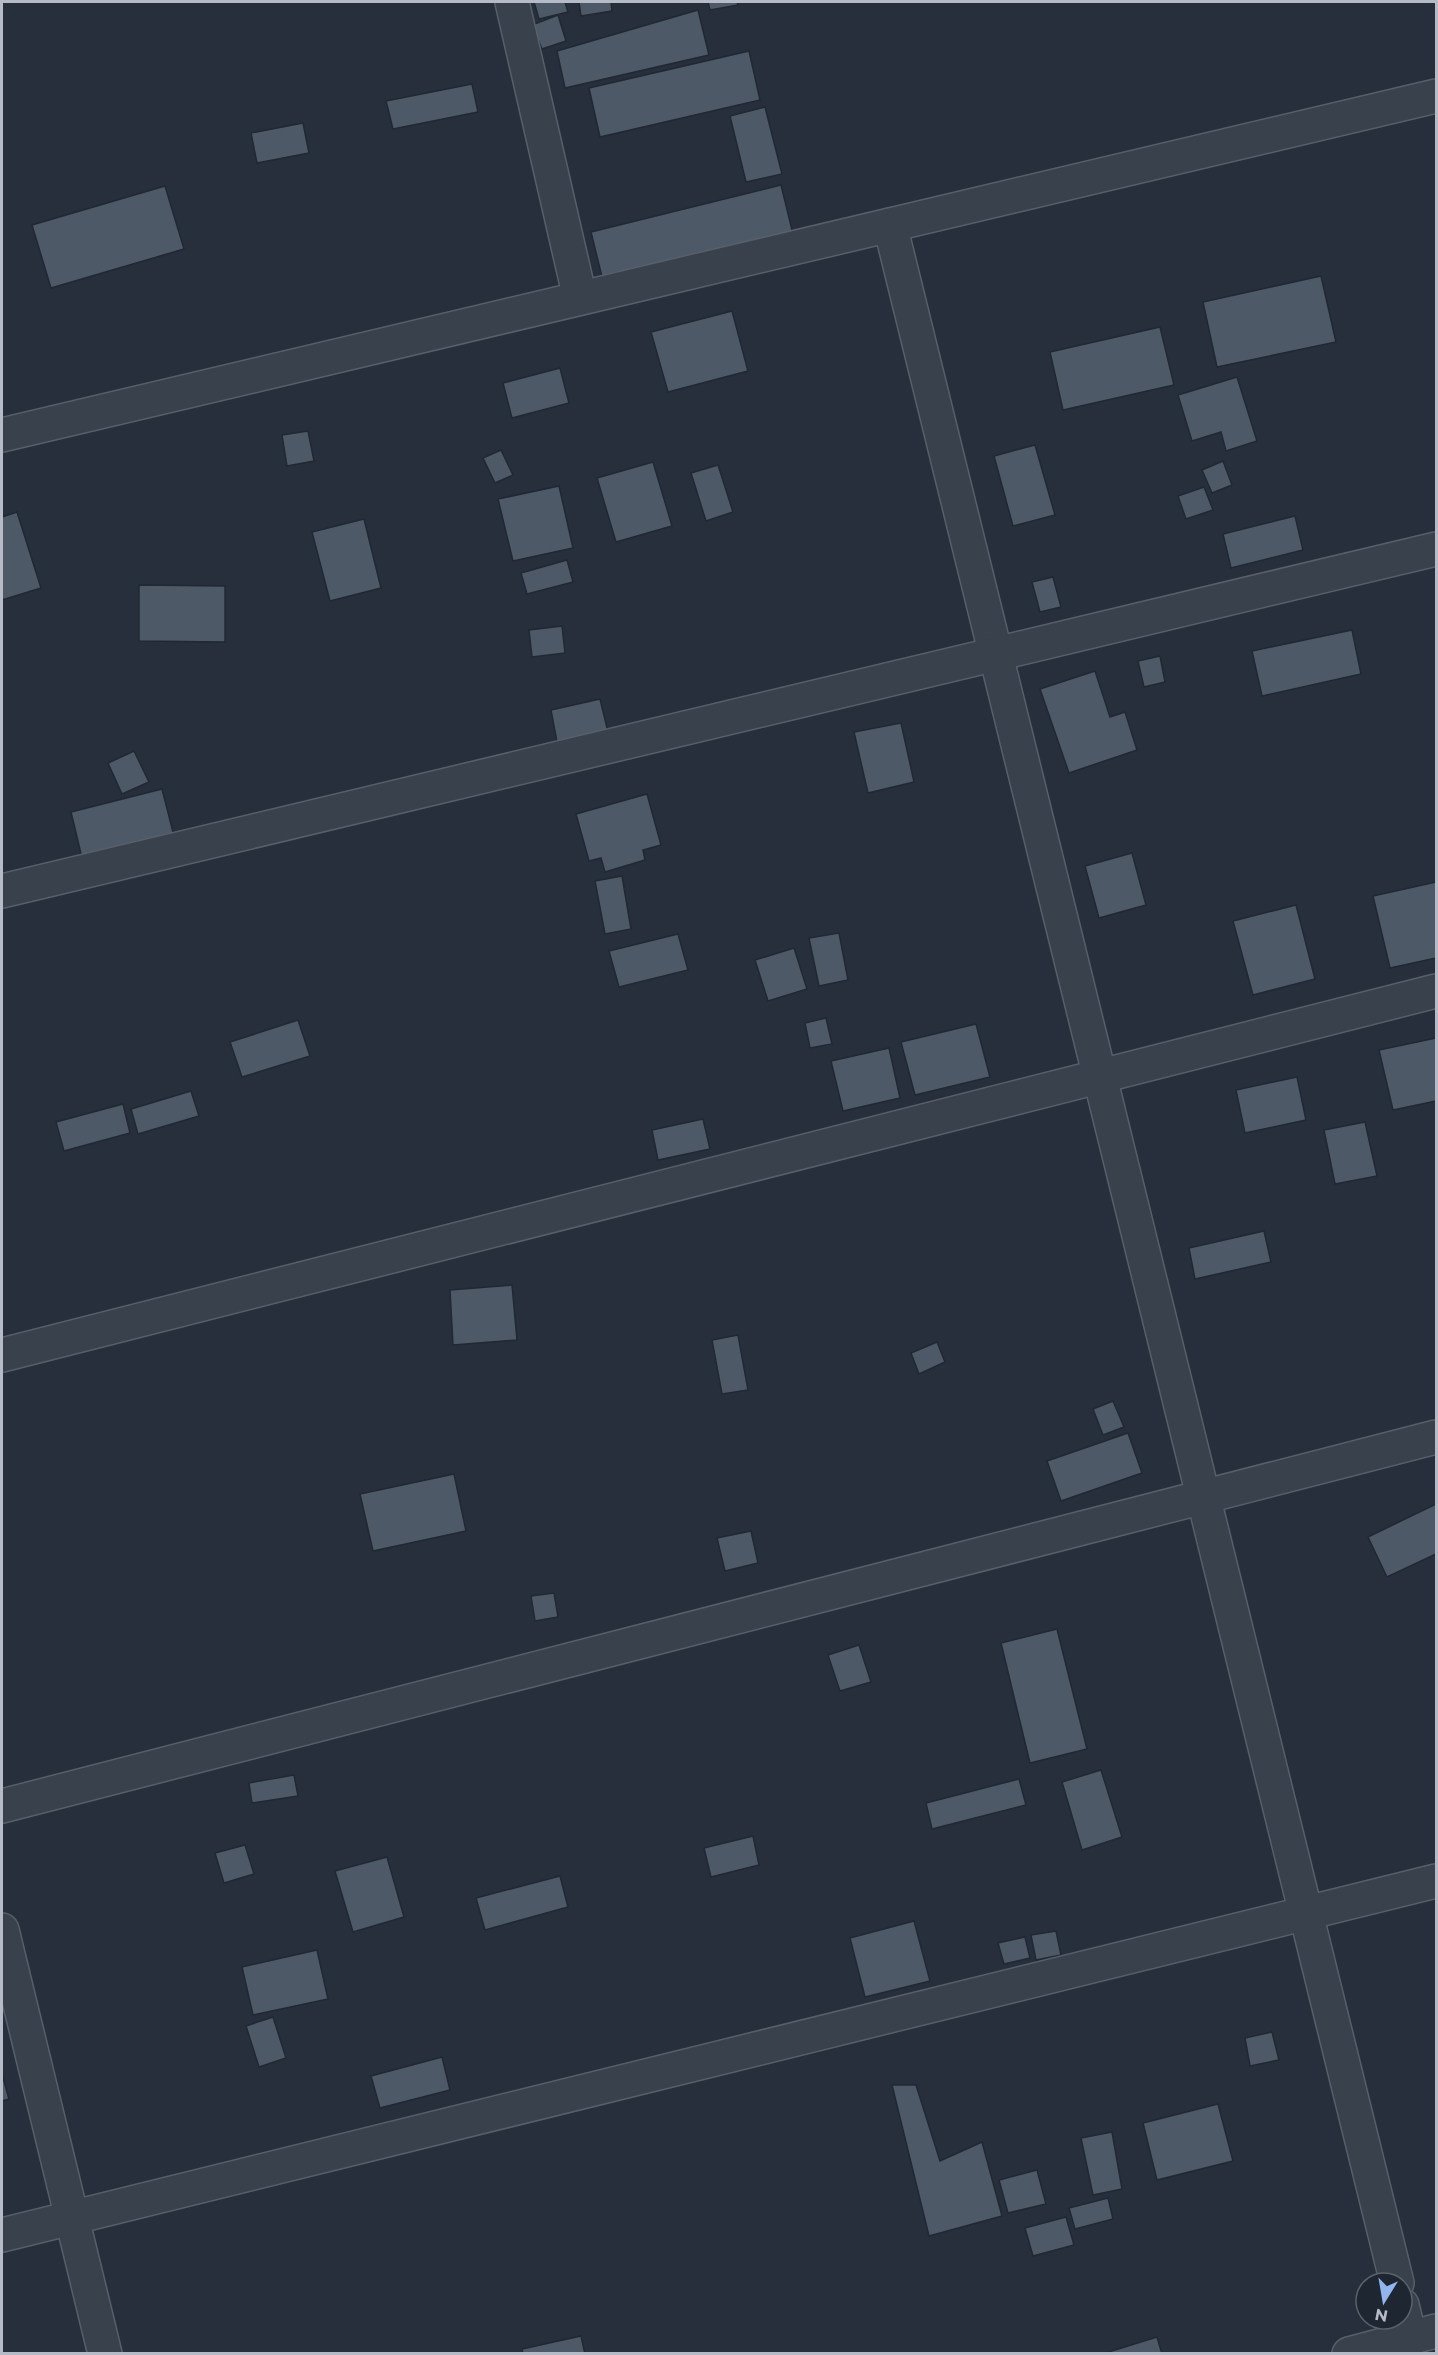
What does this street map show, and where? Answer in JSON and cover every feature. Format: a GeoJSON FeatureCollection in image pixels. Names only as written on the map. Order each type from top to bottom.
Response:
{"type":"FeatureCollection","features":[{"type":"Feature","properties":{"kind":"street"},"geometry":{"type":"LineString","coordinates":[[512,2],[580,298]]}},
{"type":"Feature","properties":{"kind":"street"},"geometry":{"type":"LineString","coordinates":[[2,435],[1437,96]]}},
{"type":"Feature","properties":{"kind":"street"},"geometry":{"type":"LineString","coordinates":[[890,225],[1394,2271]]}},
{"type":"Feature","properties":{"kind":"street"},"geometry":{"type":"LineString","coordinates":[[2,891],[1437,549]]}},
{"type":"Feature","properties":{"kind":"street"},"geometry":{"type":"LineString","coordinates":[[2,1355],[1437,991]]}},
{"type":"Feature","properties":{"kind":"street"},"geometry":{"type":"LineString","coordinates":[[2,1806],[1437,1437]]}},
{"type":"Feature","properties":{"kind":"street"},"geometry":{"type":"LineString","coordinates":[[2,2235],[1437,1881]]}},
{"type":"Feature","properties":{"kind":"street"},"geometry":{"type":"LineString","coordinates":[[2,1930],[105,2354]]}},
{"type":"Feature","properties":{"kind":"street"},"geometry":{"type":"LineString","coordinates":[[1349,2354],[1423,2335],[1414,2322]]}},
{"type":"Feature","properties":{"kind":"building"},"geometry":{"type":"Polygon","coordinates":[[[534,2],[565,2],[568,12],[539,19],[534,2]]]}},
{"type":"Feature","properties":{"kind":"building"},"geometry":{"type":"Polygon","coordinates":[[[579,2],[611,2],[612,11],[581,16],[579,2]]]}},
{"type":"Feature","properties":{"kind":"building"},"geometry":{"type":"Polygon","coordinates":[[[708,2],[737,2],[738,5],[710,10],[708,2]]]}},
{"type":"Feature","properties":{"kind":"building"},"geometry":{"type":"Polygon","coordinates":[[[698,10],[709,55],[565,88],[557,51],[698,10]]]}},
{"type":"Feature","properties":{"kind":"building"},"geometry":{"type":"Polygon","coordinates":[[[558,15],[566,41],[542,49],[532,25],[558,15]]]}},
{"type":"Feature","properties":{"kind":"building"},"geometry":{"type":"Polygon","coordinates":[[[749,51],[760,100],[600,137],[589,88],[749,51]]]}},
{"type":"Feature","properties":{"kind":"building"},"geometry":{"type":"Polygon","coordinates":[[[472,84],[478,112],[393,129],[386,101],[472,84]]]}},
{"type":"Feature","properties":{"kind":"building"},"geometry":{"type":"Polygon","coordinates":[[[765,107],[782,174],[746,182],[730,116],[765,107]]]}},
{"type":"Feature","properties":{"kind":"building"},"geometry":{"type":"Polygon","coordinates":[[[303,123],[309,153],[257,163],[251,133],[303,123]]]}},
{"type":"Feature","properties":{"kind":"building"},"geometry":{"type":"Polygon","coordinates":[[[781,185],[794,238],[604,285],[591,232],[781,185]]]}},
{"type":"Feature","properties":{"kind":"building"},"geometry":{"type":"Polygon","coordinates":[[[165,186],[184,249],[51,288],[32,225],[165,186]]]}},
{"type":"Feature","properties":{"kind":"building"},"geometry":{"type":"Polygon","coordinates":[[[1321,276],[1336,342],[1217,367],[1203,302],[1321,276]]]}},
{"type":"Feature","properties":{"kind":"building"},"geometry":{"type":"Polygon","coordinates":[[[732,311],[748,371],[668,392],[651,332],[732,311]]]}},
{"type":"Feature","properties":{"kind":"building"},"geometry":{"type":"Polygon","coordinates":[[[1160,327],[1174,385],[1063,410],[1050,352],[1160,327]]]}},
{"type":"Feature","properties":{"kind":"building"},"geometry":{"type":"Polygon","coordinates":[[[560,368],[569,403],[512,418],[503,383],[560,368]]]}},
{"type":"Feature","properties":{"kind":"building"},"geometry":{"type":"Polygon","coordinates":[[[1237,377],[1257,441],[1226,451],[1221,432],[1192,441],[1178,395],[1237,377]]]}},
{"type":"Feature","properties":{"kind":"building"},"geometry":{"type":"Polygon","coordinates":[[[308,431],[314,461],[287,466],[282,435],[308,431]]]}},
{"type":"Feature","properties":{"kind":"building"},"geometry":{"type":"Polygon","coordinates":[[[1035,445],[1055,515],[1013,526],[994,456],[1035,445]]]}},
{"type":"Feature","properties":{"kind":"building"},"geometry":{"type":"Polygon","coordinates":[[[501,450],[513,475],[495,483],[483,458],[501,450]]]}},
{"type":"Feature","properties":{"kind":"building"},"geometry":{"type":"Polygon","coordinates":[[[1223,461],[1232,485],[1212,493],[1202,470],[1223,461]]]}},
{"type":"Feature","properties":{"kind":"building"},"geometry":{"type":"Polygon","coordinates":[[[653,462],[672,526],[616,542],[597,478],[653,462]]]}},
{"type":"Feature","properties":{"kind":"building"},"geometry":{"type":"Polygon","coordinates":[[[718,465],[733,512],[706,521],[691,473],[718,465]]]}},
{"type":"Feature","properties":{"kind":"building"},"geometry":{"type":"Polygon","coordinates":[[[559,486],[573,548],[513,561],[498,499],[559,486]]]}},
{"type":"Feature","properties":{"kind":"building"},"geometry":{"type":"Polygon","coordinates":[[[1204,487],[1213,510],[1186,519],[1178,496],[1204,487]]]}},
{"type":"Feature","properties":{"kind":"building"},"geometry":{"type":"Polygon","coordinates":[[[17,512],[41,588],[2,600],[2,517],[17,512]]]}},
{"type":"Feature","properties":{"kind":"building"},"geometry":{"type":"Polygon","coordinates":[[[1295,516],[1303,550],[1231,568],[1223,534],[1295,516]]]}},
{"type":"Feature","properties":{"kind":"building"},"geometry":{"type":"Polygon","coordinates":[[[364,519],[381,588],[330,601],[312,532],[364,519]]]}},
{"type":"Feature","properties":{"kind":"building"},"geometry":{"type":"Polygon","coordinates":[[[567,560],[573,582],[527,594],[521,573],[567,560]]]}},
{"type":"Feature","properties":{"kind":"building"},"geometry":{"type":"Polygon","coordinates":[[[1053,577],[1061,607],[1040,612],[1032,582],[1053,577]]]}},
{"type":"Feature","properties":{"kind":"building"},"geometry":{"type":"Polygon","coordinates":[[[139,585],[225,586],[225,642],[139,641],[139,585]]]}},
{"type":"Feature","properties":{"kind":"building"},"geometry":{"type":"Polygon","coordinates":[[[562,626],[565,653],[532,657],[529,630],[562,626]]]}},
{"type":"Feature","properties":{"kind":"building"},"geometry":{"type":"Polygon","coordinates":[[[1352,630],[1361,674],[1262,696],[1252,651],[1352,630]]]}},
{"type":"Feature","properties":{"kind":"building"},"geometry":{"type":"Polygon","coordinates":[[[1160,656],[1165,682],[1144,687],[1138,661],[1160,656]]]}},
{"type":"Feature","properties":{"kind":"building"},"geometry":{"type":"Polygon","coordinates":[[[1095,671],[1110,717],[1125,712],[1137,750],[1069,773],[1040,689],[1095,671]]]}},
{"type":"Feature","properties":{"kind":"building"},"geometry":{"type":"Polygon","coordinates":[[[600,699],[608,732],[557,742],[551,710],[600,699]]]}},
{"type":"Feature","properties":{"kind":"building"},"geometry":{"type":"Polygon","coordinates":[[[901,723],[914,782],[868,793],[854,732],[901,723]]]}},
{"type":"Feature","properties":{"kind":"building"},"geometry":{"type":"Polygon","coordinates":[[[134,751],[149,782],[122,794],[108,763],[134,751]]]}},
{"type":"Feature","properties":{"kind":"building"},"geometry":{"type":"Polygon","coordinates":[[[162,789],[174,836],[82,858],[71,812],[162,789]]]}},
{"type":"Feature","properties":{"kind":"building"},"geometry":{"type":"Polygon","coordinates":[[[647,794],[661,845],[643,850],[645,860],[605,872],[601,858],[589,861],[576,814],[647,794]]]}},
{"type":"Feature","properties":{"kind":"building"},"geometry":{"type":"Polygon","coordinates":[[[1132,853],[1146,905],[1099,918],[1085,866],[1132,853]]]}},
{"type":"Feature","properties":{"kind":"building"},"geometry":{"type":"Polygon","coordinates":[[[622,876],[631,929],[605,934],[595,881],[622,876]]]}},
{"type":"Feature","properties":{"kind":"building"},"geometry":{"type":"Polygon","coordinates":[[[1436,882],[1436,958],[1390,968],[1373,896],[1436,882]]]}},
{"type":"Feature","properties":{"kind":"building"},"geometry":{"type":"Polygon","coordinates":[[[1296,905],[1315,979],[1253,995],[1233,921],[1296,905]]]}},
{"type":"Feature","properties":{"kind":"building"},"geometry":{"type":"Polygon","coordinates":[[[839,933],[848,980],[819,986],[809,938],[839,933]]]}},
{"type":"Feature","properties":{"kind":"building"},"geometry":{"type":"Polygon","coordinates":[[[678,934],[688,970],[619,987],[609,951],[678,934]]]}},
{"type":"Feature","properties":{"kind":"building"},"geometry":{"type":"Polygon","coordinates":[[[794,948],[807,989],[768,1001],[755,960],[794,948]]]}},
{"type":"Feature","properties":{"kind":"building"},"geometry":{"type":"Polygon","coordinates":[[[826,1018],[832,1044],[810,1048],[805,1023],[826,1018]]]}},
{"type":"Feature","properties":{"kind":"building"},"geometry":{"type":"Polygon","coordinates":[[[298,1020],[310,1056],[242,1077],[230,1042],[298,1020]]]}},
{"type":"Feature","properties":{"kind":"building"},"geometry":{"type":"Polygon","coordinates":[[[976,1024],[990,1077],[915,1095],[901,1042],[976,1024]]]}},
{"type":"Feature","properties":{"kind":"building"},"geometry":{"type":"Polygon","coordinates":[[[1436,1038],[1436,1101],[1393,1110],[1379,1050],[1436,1038]]]}},
{"type":"Feature","properties":{"kind":"building"},"geometry":{"type":"Polygon","coordinates":[[[889,1048],[900,1098],[843,1111],[831,1061],[889,1048]]]}},
{"type":"Feature","properties":{"kind":"building"},"geometry":{"type":"Polygon","coordinates":[[[1297,1077],[1306,1120],[1245,1133],[1236,1090],[1297,1077]]]}},
{"type":"Feature","properties":{"kind":"building"},"geometry":{"type":"Polygon","coordinates":[[[191,1091],[199,1116],[138,1134],[131,1109],[191,1091]]]}},
{"type":"Feature","properties":{"kind":"building"},"geometry":{"type":"Polygon","coordinates":[[[123,1104],[130,1133],[64,1151],[56,1122],[123,1104]]]}},
{"type":"Feature","properties":{"kind":"building"},"geometry":{"type":"Polygon","coordinates":[[[703,1119],[710,1149],[658,1160],[652,1130],[703,1119]]]}},
{"type":"Feature","properties":{"kind":"building"},"geometry":{"type":"Polygon","coordinates":[[[1365,1122],[1377,1176],[1335,1184],[1324,1130],[1365,1122]]]}},
{"type":"Feature","properties":{"kind":"building"},"geometry":{"type":"Polygon","coordinates":[[[1264,1231],[1271,1262],[1195,1279],[1189,1248],[1264,1231]]]}},
{"type":"Feature","properties":{"kind":"building"},"geometry":{"type":"Polygon","coordinates":[[[512,1285],[517,1340],[453,1345],[450,1290],[512,1285]]]}},
{"type":"Feature","properties":{"kind":"building"},"geometry":{"type":"Polygon","coordinates":[[[738,1335],[748,1390],[722,1394],[712,1340],[738,1335]]]}},
{"type":"Feature","properties":{"kind":"building"},"geometry":{"type":"Polygon","coordinates":[[[937,1342],[945,1362],[919,1374],[911,1353],[937,1342]]]}},
{"type":"Feature","properties":{"kind":"building"},"geometry":{"type":"Polygon","coordinates":[[[1113,1401],[1124,1427],[1103,1435],[1093,1409],[1113,1401]]]}},
{"type":"Feature","properties":{"kind":"building"},"geometry":{"type":"Polygon","coordinates":[[[1128,1433],[1142,1473],[1061,1501],[1047,1461],[1128,1433]]]}},
{"type":"Feature","properties":{"kind":"building"},"geometry":{"type":"Polygon","coordinates":[[[454,1474],[466,1531],[373,1551],[360,1494],[454,1474]]]}},
{"type":"Feature","properties":{"kind":"building"},"geometry":{"type":"Polygon","coordinates":[[[1436,1504],[1436,1554],[1387,1577],[1368,1537],[1436,1504]]]}},
{"type":"Feature","properties":{"kind":"building"},"geometry":{"type":"Polygon","coordinates":[[[751,1531],[758,1563],[725,1571],[717,1538],[751,1531]]]}},
{"type":"Feature","properties":{"kind":"building"},"geometry":{"type":"Polygon","coordinates":[[[554,1593],[558,1617],[535,1621],[531,1596],[554,1593]]]}},
{"type":"Feature","properties":{"kind":"building"},"geometry":{"type":"Polygon","coordinates":[[[1057,1629],[1087,1749],[1030,1763],[1001,1643],[1057,1629]]]}},
{"type":"Feature","properties":{"kind":"building"},"geometry":{"type":"Polygon","coordinates":[[[859,1645],[871,1682],[840,1691],[828,1655],[859,1645]]]}},
{"type":"Feature","properties":{"kind":"building"},"geometry":{"type":"Polygon","coordinates":[[[1101,1770],[1122,1837],[1082,1850],[1062,1782],[1101,1770]]]}},
{"type":"Feature","properties":{"kind":"building"},"geometry":{"type":"Polygon","coordinates":[[[294,1775],[298,1796],[252,1803],[249,1783],[294,1775]]]}},
{"type":"Feature","properties":{"kind":"building"},"geometry":{"type":"Polygon","coordinates":[[[1019,1779],[1026,1805],[932,1829],[926,1803],[1019,1779]]]}},
{"type":"Feature","properties":{"kind":"building"},"geometry":{"type":"Polygon","coordinates":[[[753,1836],[759,1865],[711,1877],[704,1848],[753,1836]]]}},
{"type":"Feature","properties":{"kind":"building"},"geometry":{"type":"Polygon","coordinates":[[[245,1845],[254,1874],[224,1883],[215,1853],[245,1845]]]}},
{"type":"Feature","properties":{"kind":"building"},"geometry":{"type":"Polygon","coordinates":[[[387,1857],[404,1917],[353,1932],[335,1871],[387,1857]]]}},
{"type":"Feature","properties":{"kind":"building"},"geometry":{"type":"Polygon","coordinates":[[[560,1876],[568,1907],[485,1930],[476,1898],[560,1876]]]}},
{"type":"Feature","properties":{"kind":"building"},"geometry":{"type":"Polygon","coordinates":[[[914,1921],[930,1981],[865,1997],[850,1938],[914,1921]]]}},
{"type":"Feature","properties":{"kind":"building"},"geometry":{"type":"Polygon","coordinates":[[[1056,1931],[1061,1955],[1036,1960],[1031,1935],[1056,1931]]]}},
{"type":"Feature","properties":{"kind":"building"},"geometry":{"type":"Polygon","coordinates":[[[1025,1937],[1030,1958],[1004,1964],[998,1943],[1025,1937]]]}},
{"type":"Feature","properties":{"kind":"building"},"geometry":{"type":"Polygon","coordinates":[[[317,1950],[328,1999],[253,2015],[242,1967],[317,1950]]]}},
{"type":"Feature","properties":{"kind":"building"},"geometry":{"type":"Polygon","coordinates":[[[273,2017],[286,2058],[259,2067],[246,2026],[273,2017]]]}},
{"type":"Feature","properties":{"kind":"building"},"geometry":{"type":"Polygon","coordinates":[[[1272,2032],[1279,2060],[1250,2066],[1245,2038],[1272,2032]]]}},
{"type":"Feature","properties":{"kind":"building"},"geometry":{"type":"Polygon","coordinates":[[[442,2057],[450,2090],[380,2108],[371,2076],[442,2057]]]}},
{"type":"Feature","properties":{"kind":"building"},"geometry":{"type":"Polygon","coordinates":[[[2,2074],[9,2099],[2,2101],[2,2074]]]}},
{"type":"Feature","properties":{"kind":"building"},"geometry":{"type":"Polygon","coordinates":[[[892,2085],[916,2085],[940,2161],[982,2142],[1002,2216],[929,2236],[892,2085]]]}},
{"type":"Feature","properties":{"kind":"building"},"geometry":{"type":"Polygon","coordinates":[[[1218,2104],[1233,2161],[1157,2180],[1143,2123],[1218,2104]]]}},
{"type":"Feature","properties":{"kind":"building"},"geometry":{"type":"Polygon","coordinates":[[[1112,2132],[1122,2189],[1093,2195],[1081,2138],[1112,2132]]]}},
{"type":"Feature","properties":{"kind":"building"},"geometry":{"type":"Polygon","coordinates":[[[1037,2170],[1046,2204],[1008,2213],[999,2180],[1037,2170]]]}},
{"type":"Feature","properties":{"kind":"building"},"geometry":{"type":"Polygon","coordinates":[[[1108,2198],[1113,2219],[1075,2229],[1069,2208],[1108,2198]]]}},
{"type":"Feature","properties":{"kind":"building"},"geometry":{"type":"Polygon","coordinates":[[[1066,2217],[1074,2245],[1033,2256],[1025,2228],[1066,2217]]]}},
{"type":"Feature","properties":{"kind":"building"},"geometry":{"type":"Polygon","coordinates":[[[581,2336],[585,2354],[523,2354],[522,2349],[581,2336]]]}},
{"type":"Feature","properties":{"kind":"building"},"geometry":{"type":"Polygon","coordinates":[[[1157,2337],[1162,2354],[1102,2354],[1157,2337]]]}}]}
